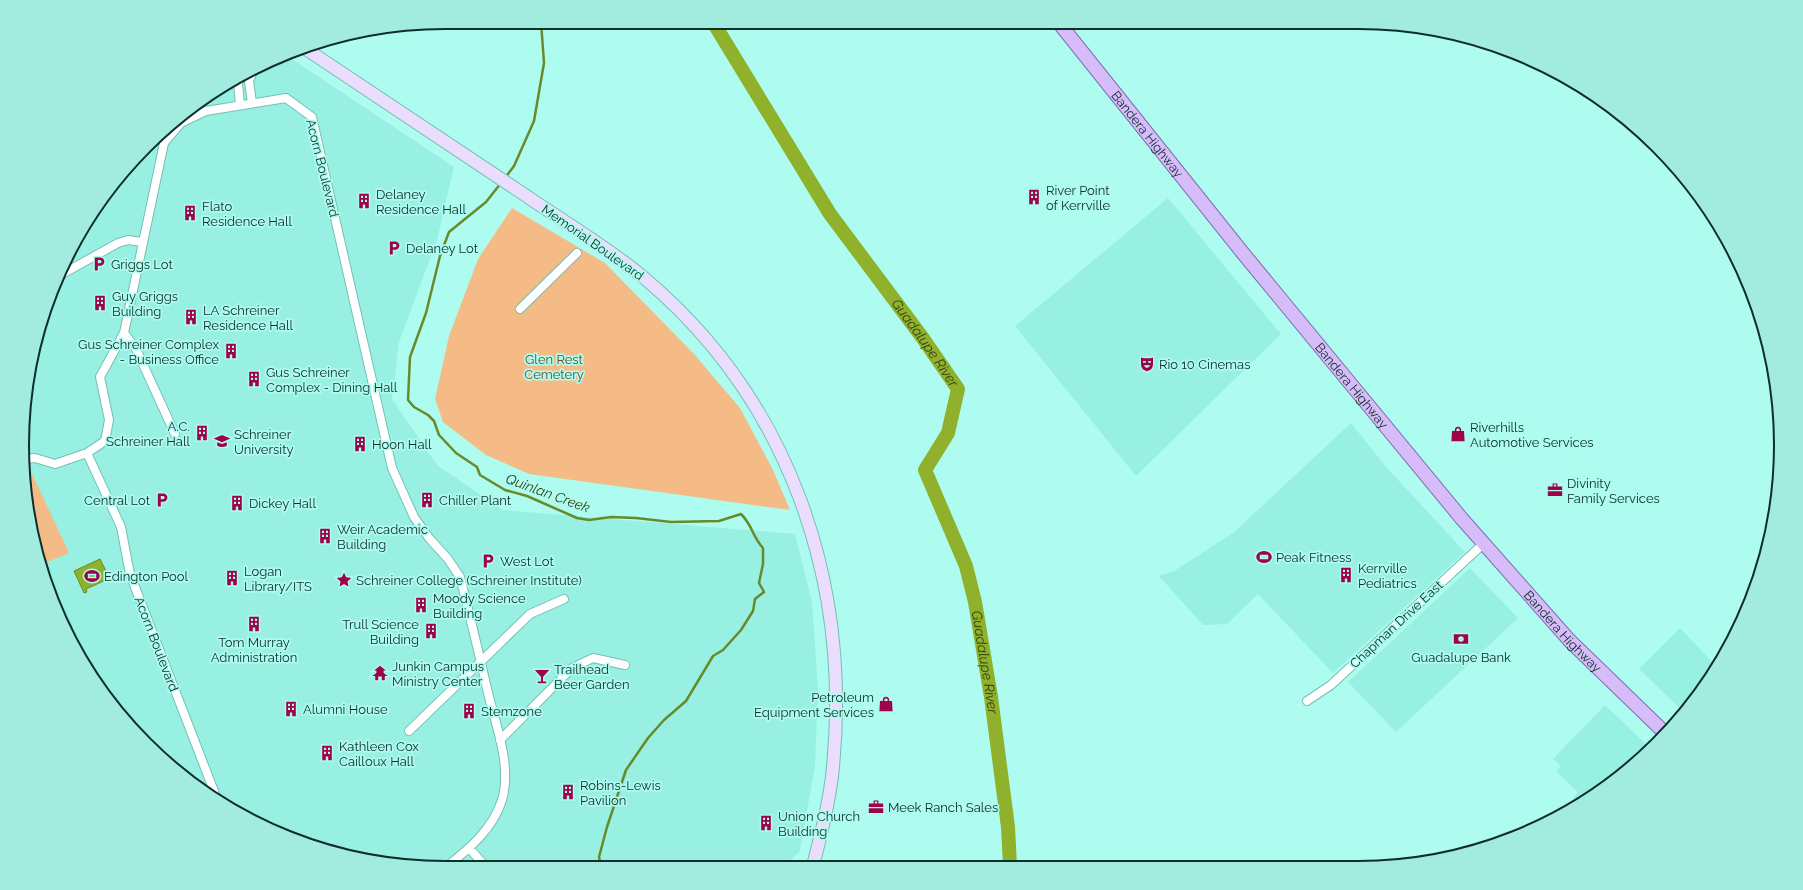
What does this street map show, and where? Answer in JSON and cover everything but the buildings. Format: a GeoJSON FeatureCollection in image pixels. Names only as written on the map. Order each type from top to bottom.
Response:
{"type":"FeatureCollection","features":[{"type":"Feature","properties":{"kind":"main road","name":"Bandera Highway"},"geometry":{"type":"LineString","coordinates":[[1064,29],[1356,392],[1483,544],[1570,641],[1661,729]]}},
{"type":"Feature","properties":{"kind":"main road","name":"Memorial Boulevard"},"geometry":{"type":"LineString","coordinates":[[310,52],[601,246],[642,276],[686,318],[717,354],[744,390],[771,434],[797,490],[817,547],[828,595],[837,686],[833,770],[812,861]]}},
{"type":"Feature","properties":{"kind":"street"},"geometry":{"type":"LineString","coordinates":[[250,78],[249,81],[252,103]]}},
{"type":"Feature","properties":{"kind":"street"},"geometry":{"type":"LineString","coordinates":[[238,84],[240,105]]}},
{"type":"Feature","properties":{"kind":"street","name":"Acorn Boulevard"},"geometry":{"type":"LineString","coordinates":[[184,122],[206,111],[286,98],[312,116],[392,468],[414,517],[429,538],[448,559],[460,577],[500,740],[505,772],[502,800],[491,825],[469,848],[453,861]]}},
{"type":"Feature","properties":{"kind":"street","name":"Acorn Boulevard"},"geometry":{"type":"LineString","coordinates":[[179,126],[164,143],[124,333],[100,377],[109,420],[105,441],[86,453],[121,527],[130,574],[214,791]]}},
{"type":"Feature","properties":{"kind":"street"},"geometry":{"type":"LineString","coordinates":[[67,272],[118,242],[128,240],[142,242]]}},
{"type":"Feature","properties":{"kind":"street"},"geometry":{"type":"LineString","coordinates":[[520,309],[577,253]]}},
{"type":"Feature","properties":{"kind":"street"},"geometry":{"type":"LineString","coordinates":[[124,333],[136,348],[176,434]]}},
{"type":"Feature","properties":{"kind":"street"},"geometry":{"type":"LineString","coordinates":[[30,458],[35,458],[55,464],[86,453]]}},
{"type":"Feature","properties":{"kind":"street","name":"Chapman Drive East"},"geometry":{"type":"LineString","coordinates":[[1307,700],[1331,685],[1483,544]]}},
{"type":"Feature","properties":{"kind":"street"},"geometry":{"type":"LineString","coordinates":[[409,731],[530,614],[564,599]]}},
{"type":"Feature","properties":{"kind":"street"},"geometry":{"type":"LineString","coordinates":[[500,740],[572,668],[593,658],[625,665]]}},
{"type":"Feature","properties":{"kind":"street"},"geometry":{"type":"LineString","coordinates":[[469,848],[481,861]]}},
{"type":"Feature","properties":{"kind":"shaded area","name":"Schreiner University"},"geometry":{"type":"Polygon","coordinates":[[[292,59],[454,167],[437,240],[399,342],[392,399],[437,465],[503,510],[795,534],[812,602],[818,690],[815,766],[800,851],[789,861],[445,861],[418,860],[364,853],[311,839],[261,818],[237,805],[214,791],[171,758],[132,719],[99,676],[85,653],[72,629],[51,579],[43,553],[33,499],[29,445],[30,418],[37,364],[43,337],[51,311],[72,261],[99,214],[115,192],[132,171],[171,132],[214,99],[237,85],[261,72],[292,59]]]}},
{"type":"Feature","properties":{"kind":"shaded area"},"geometry":{"type":"Polygon","coordinates":[[[1168,198],[1281,334],[1136,476],[1015,326],[1168,198]]]}},
{"type":"Feature","properties":{"kind":"shaded area"},"geometry":{"type":"Polygon","coordinates":[[[1351,423],[1386,467],[1465,552],[1333,673],[1258,594],[1227,624],[1203,625],[1159,576],[1174,571],[1233,533],[1351,423]]]}},
{"type":"Feature","properties":{"kind":"shaded area","name":"Edington Pool"},"geometry":{"type":"Polygon","coordinates":[[[100,559],[111,581],[107,582],[106,580],[86,589],[87,592],[84,593],[74,571],[100,559]]]}},
{"type":"Feature","properties":{"kind":"shaded area"},"geometry":{"type":"Polygon","coordinates":[[[1470,568],[1518,618],[1396,732],[1348,682],[1470,568]]]}},
{"type":"Feature","properties":{"kind":"shaded area"},"geometry":{"type":"Polygon","coordinates":[[[1680,628],[1712,662],[1680,708],[1639,669],[1680,628]]]}},
{"type":"Feature","properties":{"kind":"shaded area"},"geometry":{"type":"Polygon","coordinates":[[[1605,705],[1646,744],[1611,775],[1576,799],[1574,797],[1578,792],[1556,771],[1561,766],[1553,759],[1605,705]]]}},
{"type":"Feature","properties":{"kind":"green space","name":"Glen Rest Cemetery"},"geometry":{"type":"Polygon","coordinates":[[[512,208],[605,263],[694,354],[740,408],[773,470],[790,510],[529,474],[486,455],[443,422],[435,399],[449,336],[478,259],[512,208]]]}},
{"type":"Feature","properties":{"kind":"green space"},"geometry":{"type":"Polygon","coordinates":[[[30,469],[69,553],[46,563],[37,526],[30,469]]]}},
{"type":"Feature","properties":{"kind":"waterway","name":"Quinlan Creek"},"geometry":{"type":"LineString","coordinates":[[505,178],[514,166],[534,121],[544,63],[542,29]]}},
{"type":"Feature","properties":{"kind":"waterway","name":"Guadalupe River"},"geometry":{"type":"LineString","coordinates":[[717,29],[830,214],[922,337],[958,389],[948,433],[925,470],[966,566],[975,602],[991,697],[1008,827],[1010,861]]}},
{"type":"Feature","properties":{"kind":"waterway","name":"Quinlan Creek"},"geometry":{"type":"LineString","coordinates":[[501,183],[486,202],[449,232],[440,256],[426,313],[410,357],[408,400],[414,407],[428,415],[434,421],[439,435],[456,453],[477,467],[480,475],[505,490],[527,496],[577,518],[589,520],[611,517],[671,522],[719,521],[741,514],[763,548],[763,564],[759,583],[764,592],[755,599],[753,611],[741,630],[723,650],[713,656],[686,701],[664,720],[648,738],[626,770],[607,827],[599,857],[600,861]]}},
{"type":"Feature","properties":{"kind":"place","name":"River Point of Kerrville"},"geometry":{"type":"Point","coordinates":[1034,197]}},
{"type":"Feature","properties":{"kind":"place","name":"Delaney Residence Hall"},"geometry":{"type":"Point","coordinates":[364,201]}},
{"type":"Feature","properties":{"kind":"place","name":"Flato Residence Hall"},"geometry":{"type":"Point","coordinates":[190,213]}},
{"type":"Feature","properties":{"kind":"place","name":"Delaney Lot"},"geometry":{"type":"Point","coordinates":[394,248]}},
{"type":"Feature","properties":{"kind":"place","name":"Griggs Lot"},"geometry":{"type":"Point","coordinates":[99,264]}},
{"type":"Feature","properties":{"kind":"place","name":"Guy Griggs Building"},"geometry":{"type":"Point","coordinates":[100,303]}},
{"type":"Feature","properties":{"kind":"place","name":"LA Schreiner Residence Hall"},"geometry":{"type":"Point","coordinates":[191,317]}},
{"type":"Feature","properties":{"kind":"place","name":"Gus Schreiner Complex - Business Office"},"geometry":{"type":"Point","coordinates":[231,351]}},
{"type":"Feature","properties":{"kind":"place","name":"Rio 10 Cinemas"},"geometry":{"type":"Point","coordinates":[1147,364]}},
{"type":"Feature","properties":{"kind":"place","name":"Gus Schreiner Complex - Dining Hall"},"geometry":{"type":"Point","coordinates":[254,379]}},
{"type":"Feature","properties":{"kind":"place","name":"A.C. Schreiner Hall"},"geometry":{"type":"Point","coordinates":[202,433]}},
{"type":"Feature","properties":{"kind":"place","name":"Riverhills Automotive Services"},"geometry":{"type":"Point","coordinates":[1458,434]}},
{"type":"Feature","properties":{"kind":"place","name":"Schreiner University"},"geometry":{"type":"Point","coordinates":[222,441]}},
{"type":"Feature","properties":{"kind":"place","name":"Hoon Hall"},"geometry":{"type":"Point","coordinates":[360,444]}},
{"type":"Feature","properties":{"kind":"place","name":"Divinity Family Services"},"geometry":{"type":"Point","coordinates":[1555,490]}},
{"type":"Feature","properties":{"kind":"place","name":"Central Lot"},"geometry":{"type":"Point","coordinates":[162,500]}},
{"type":"Feature","properties":{"kind":"place","name":"Chiller Plant"},"geometry":{"type":"Point","coordinates":[427,500]}},
{"type":"Feature","properties":{"kind":"place","name":"Dickey Hall"},"geometry":{"type":"Point","coordinates":[237,503]}},
{"type":"Feature","properties":{"kind":"place","name":"Weir Academic Building"},"geometry":{"type":"Point","coordinates":[325,536]}},
{"type":"Feature","properties":{"kind":"place","name":"Peak Fitness"},"geometry":{"type":"Point","coordinates":[1264,557]}},
{"type":"Feature","properties":{"kind":"place","name":"West Lot"},"geometry":{"type":"Point","coordinates":[488,561]}},
{"type":"Feature","properties":{"kind":"place","name":"Kerrville Pediatrics"},"geometry":{"type":"Point","coordinates":[1346,575]}},
{"type":"Feature","properties":{"kind":"place","name":"Edington Pool"},"geometry":{"type":"Point","coordinates":[92,576]}},
{"type":"Feature","properties":{"kind":"place","name":"Logan Library/ITS"},"geometry":{"type":"Point","coordinates":[232,578]}},
{"type":"Feature","properties":{"kind":"place","name":"Schreiner College (Schreiner Institute)"},"geometry":{"type":"Point","coordinates":[344,580]}},
{"type":"Feature","properties":{"kind":"place","name":"Moody Science Building"},"geometry":{"type":"Point","coordinates":[421,605]}},
{"type":"Feature","properties":{"kind":"place","name":"Tom Murray Administration"},"geometry":{"type":"Point","coordinates":[254,624]}},
{"type":"Feature","properties":{"kind":"place","name":"Trull Science Building"},"geometry":{"type":"Point","coordinates":[431,631]}},
{"type":"Feature","properties":{"kind":"place","name":"Guadalupe Bank"},"geometry":{"type":"Point","coordinates":[1461,639]}},
{"type":"Feature","properties":{"kind":"place","name":"Junkin Campus Ministry Center"},"geometry":{"type":"Point","coordinates":[380,673]}},
{"type":"Feature","properties":{"kind":"place","name":"Trailhead Beer Garden"},"geometry":{"type":"Point","coordinates":[542,676]}},
{"type":"Feature","properties":{"kind":"place","name":"Petroleum Equipment Services"},"geometry":{"type":"Point","coordinates":[886,704]}},
{"type":"Feature","properties":{"kind":"place","name":"Alumni House"},"geometry":{"type":"Point","coordinates":[291,709]}},
{"type":"Feature","properties":{"kind":"place","name":"Stemzone"},"geometry":{"type":"Point","coordinates":[469,711]}},
{"type":"Feature","properties":{"kind":"place","name":"Kathleen Cox Cailloux Hall"},"geometry":{"type":"Point","coordinates":[327,753]}},
{"type":"Feature","properties":{"kind":"place","name":"Robins-Lewis Pavilion"},"geometry":{"type":"Point","coordinates":[568,792]}},
{"type":"Feature","properties":{"kind":"place","name":"Meek Ranch Sales"},"geometry":{"type":"Point","coordinates":[876,807]}},
{"type":"Feature","properties":{"kind":"place","name":"Union Church Building"},"geometry":{"type":"Point","coordinates":[766,823]}}]}
